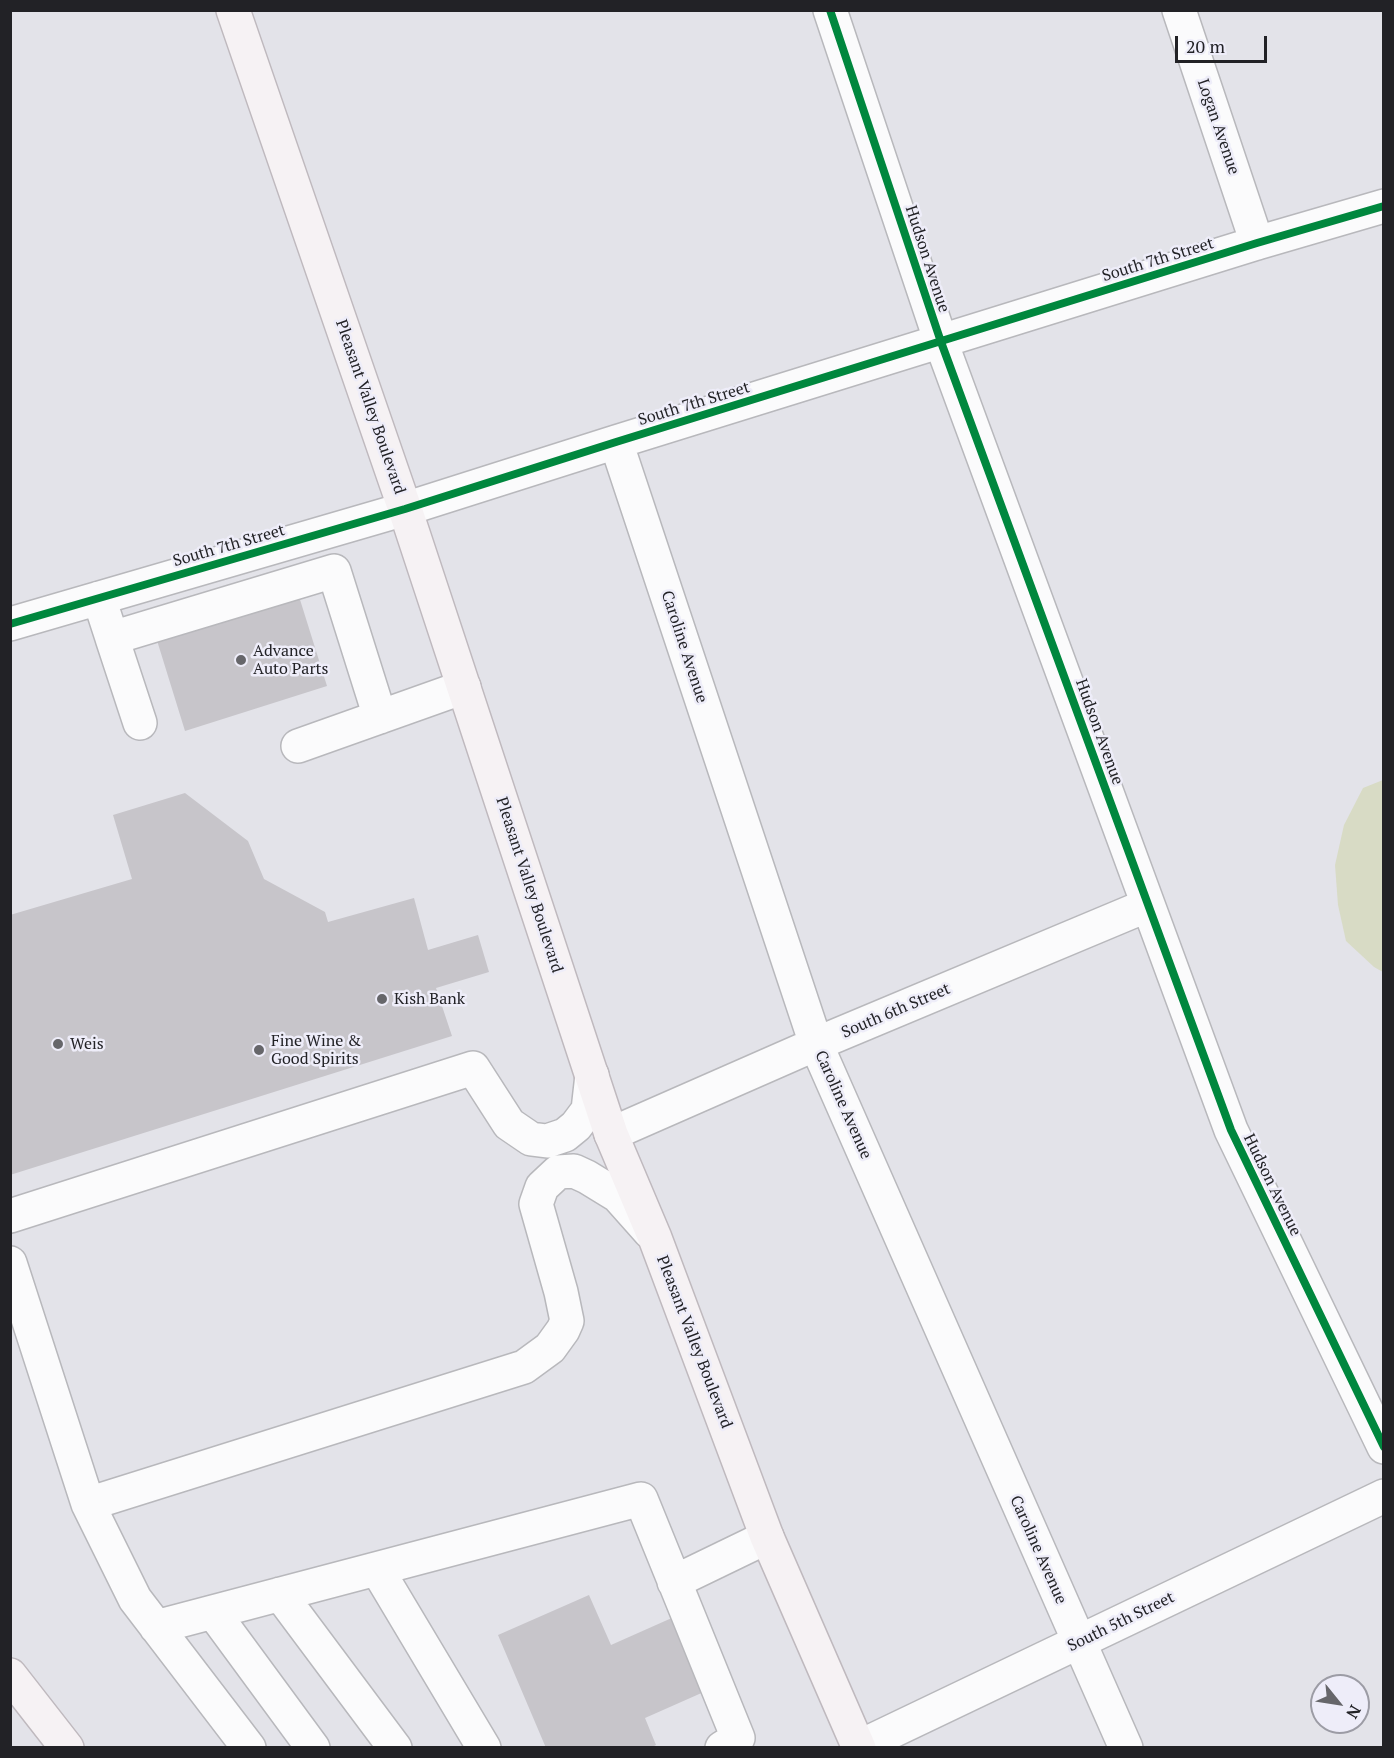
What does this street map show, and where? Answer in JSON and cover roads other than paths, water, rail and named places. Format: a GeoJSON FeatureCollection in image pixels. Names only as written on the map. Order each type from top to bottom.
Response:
{"type":"FeatureCollection","features":[{"type":"Feature","properties":{"kind":"main road","name":"Pleasant Valley Boulevard"},"geometry":{"type":"LineString","coordinates":[[233,10],[405,509],[611,1134],[655,1238],[767,1537],[859,1748]]}},
{"type":"Feature","properties":{"kind":"main road"},"geometry":{"type":"LineString","coordinates":[[10,1675],[67,1748]]}},
{"type":"Feature","properties":{"kind":"street","name":"Hudson Avenue"},"geometry":{"type":"LineString","coordinates":[[830,10],[941,342],[1231,1130],[1383,1447]]}},
{"type":"Feature","properties":{"kind":"street","name":"Logan Avenue"},"geometry":{"type":"LineString","coordinates":[[1179,10],[1257,243]]}},
{"type":"Feature","properties":{"kind":"street","name":"South 7th Street"},"geometry":{"type":"LineString","coordinates":[[10,624],[405,509],[1257,243],[1383,206]]}},
{"type":"Feature","properties":{"kind":"street","name":"Caroline Avenue"},"geometry":{"type":"LineString","coordinates":[[616,442],[816,1044],[1126,1748]]}},
{"type":"Feature","properties":{"kind":"street"},"geometry":{"type":"LineString","coordinates":[[112,638],[334,571],[380,717]]}},
{"type":"Feature","properties":{"kind":"street"},"geometry":{"type":"LineString","coordinates":[[99,598],[140,723]]}},
{"type":"Feature","properties":{"kind":"street"},"geometry":{"type":"LineString","coordinates":[[298,746],[464,687]]}},
{"type":"Feature","properties":{"kind":"street","name":"South 6th Street"},"geometry":{"type":"LineString","coordinates":[[611,1134],[816,1044],[1148,905]]}},
{"type":"Feature","properties":{"kind":"street"},"geometry":{"type":"LineString","coordinates":[[10,1216],[473,1068],[509,1124],[531,1139],[547,1141],[565,1135],[576,1126],[588,1110],[592,1075]]}},
{"type":"Feature","properties":{"kind":"street"},"geometry":{"type":"LineString","coordinates":[[88,1504],[524,1367],[550,1348],[567,1321],[536,1204],[542,1186],[558,1172],[574,1171],[618,1196],[655,1238]]}},
{"type":"Feature","properties":{"kind":"street"},"geometry":{"type":"LineString","coordinates":[[10,1263],[88,1504],[135,1599],[249,1748]]}},
{"type":"Feature","properties":{"kind":"street","name":"South 5th Street"},"geometry":{"type":"LineString","coordinates":[[859,1748],[1383,1496]]}},
{"type":"Feature","properties":{"kind":"street"},"geometry":{"type":"LineString","coordinates":[[156,1627],[641,1499],[738,1738],[722,1748]]}},
{"type":"Feature","properties":{"kind":"street"},"geometry":{"type":"LineString","coordinates":[[674,1582],[767,1537]]}},
{"type":"Feature","properties":{"kind":"street"},"geometry":{"type":"LineString","coordinates":[[377,1569],[484,1748]]}},
{"type":"Feature","properties":{"kind":"street"},"geometry":{"type":"LineString","coordinates":[[280,1594],[395,1748]]}},
{"type":"Feature","properties":{"kind":"street"},"geometry":{"type":"LineString","coordinates":[[213,1612],[313,1748]]}},
{"type":"Feature","properties":{"kind":"place","name":"Advance Auto Parts"},"geometry":{"type":"Point","coordinates":[241,660]}},
{"type":"Feature","properties":{"kind":"place","name":"Kish Bank"},"geometry":{"type":"Point","coordinates":[382,999]}},
{"type":"Feature","properties":{"kind":"place","name":"Weis"},"geometry":{"type":"Point","coordinates":[58,1044]}},
{"type":"Feature","properties":{"kind":"place","name":"Fine Wine & Good Spirits"},"geometry":{"type":"Point","coordinates":[259,1050]}}]}
